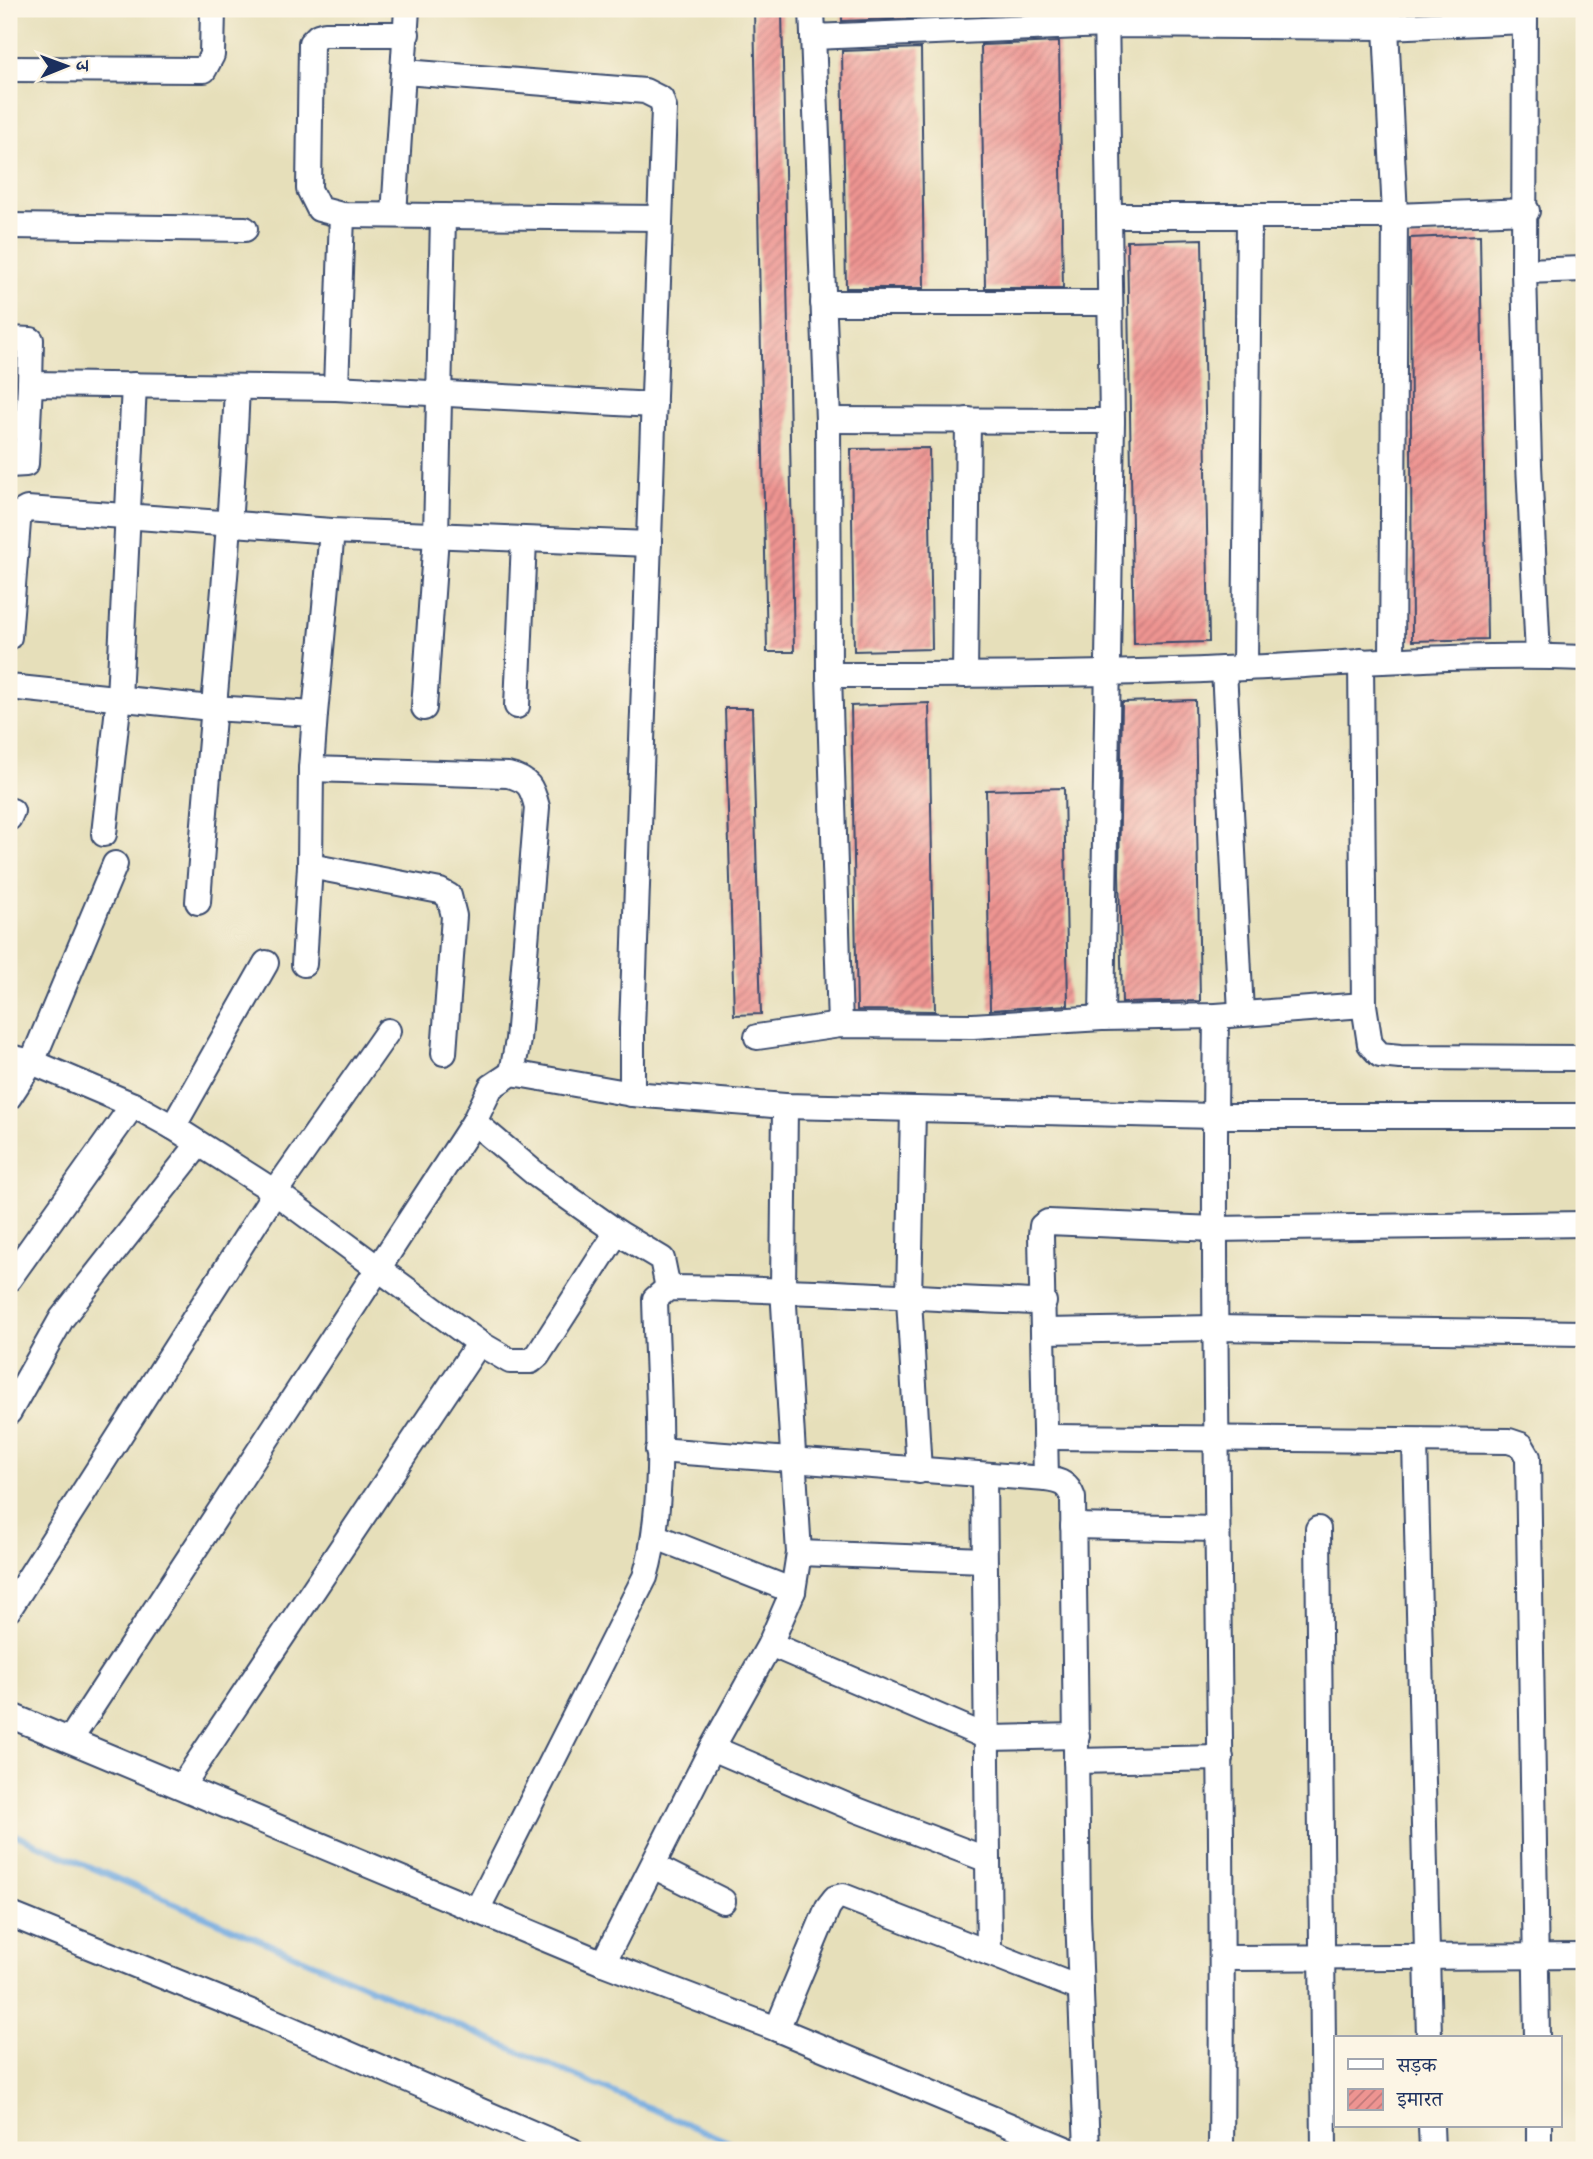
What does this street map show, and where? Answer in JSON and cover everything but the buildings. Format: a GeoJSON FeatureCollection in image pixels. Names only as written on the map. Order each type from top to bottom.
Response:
{"type":"FeatureCollection","features":[{"type":"Feature","properties":{"kind":"street"},"geometry":{"type":"LineString","coordinates":[[9,69],[204,70],[212,55],[213,9]]}},
{"type":"Feature","properties":{"kind":"street"},"geometry":{"type":"LineString","coordinates":[[394,215],[407,9]]}},
{"type":"Feature","properties":{"kind":"street"},"geometry":{"type":"LineString","coordinates":[[812,9],[828,419],[829,675],[840,1025]]}},
{"type":"Feature","properties":{"kind":"street"},"geometry":{"type":"LineString","coordinates":[[813,37],[1106,17],[1386,27],[1525,15],[1527,211],[1524,271],[1538,656]]}},
{"type":"Feature","properties":{"kind":"street"},"geometry":{"type":"LineString","coordinates":[[1102,1018],[1112,421],[1106,17]]}},
{"type":"Feature","properties":{"kind":"street"},"geometry":{"type":"LineString","coordinates":[[1386,27],[1395,216],[1392,660]]}},
{"type":"Feature","properties":{"kind":"street"},"geometry":{"type":"LineString","coordinates":[[407,34],[325,34],[318,36],[311,43],[309,189],[319,209],[342,215],[443,218],[660,218]]}},
{"type":"Feature","properties":{"kind":"street"},"geometry":{"type":"LineString","coordinates":[[405,72],[655,93],[662,99],[664,108],[632,1029],[632,1094]]}},
{"type":"Feature","properties":{"kind":"street"},"geometry":{"type":"LineString","coordinates":[[1110,216],[1395,216],[1527,211]]}},
{"type":"Feature","properties":{"kind":"street"},"geometry":{"type":"LineString","coordinates":[[336,388],[342,215]]}},
{"type":"Feature","properties":{"kind":"street"},"geometry":{"type":"LineString","coordinates":[[1241,1013],[1235,668],[1249,216]]}},
{"type":"Feature","properties":{"kind":"street"},"geometry":{"type":"LineString","coordinates":[[424,708],[436,537],[443,218]]}},
{"type":"Feature","properties":{"kind":"street"},"geometry":{"type":"LineString","coordinates":[[9,226],[245,229]]}},
{"type":"Feature","properties":{"kind":"street"},"geometry":{"type":"LineString","coordinates":[[1524,271],[1584,269]]}},
{"type":"Feature","properties":{"kind":"street"},"geometry":{"type":"LineString","coordinates":[[823,303],[1109,303]]}},
{"type":"Feature","properties":{"kind":"street"},"geometry":{"type":"LineString","coordinates":[[9,339],[26,339],[32,342],[26,464],[9,464]]}},
{"type":"Feature","properties":{"kind":"street"},"geometry":{"type":"LineString","coordinates":[[30,384],[336,388],[654,405]]}},
{"type":"Feature","properties":{"kind":"street"},"geometry":{"type":"LineString","coordinates":[[104,834],[119,698],[134,385]]}},
{"type":"Feature","properties":{"kind":"street"},"geometry":{"type":"LineString","coordinates":[[198,902],[211,708],[231,524],[237,387]]}},
{"type":"Feature","properties":{"kind":"street"},"geometry":{"type":"LineString","coordinates":[[828,419],[1112,421]]}},
{"type":"Feature","properties":{"kind":"street"},"geometry":{"type":"LineString","coordinates":[[965,675],[968,420]]}},
{"type":"Feature","properties":{"kind":"street"},"geometry":{"type":"LineString","coordinates":[[9,637],[20,513],[36,510],[128,519],[436,537],[649,544]]}},
{"type":"Feature","properties":{"kind":"street"},"geometry":{"type":"LineString","coordinates":[[304,964],[310,866],[311,769],[332,531]]}},
{"type":"Feature","properties":{"kind":"street"},"geometry":{"type":"LineString","coordinates":[[517,706],[524,540]]}},
{"type":"Feature","properties":{"kind":"street"},"geometry":{"type":"LineString","coordinates":[[829,675],[1107,673],[1392,660],[1538,656],[1584,658]]}},
{"type":"Feature","properties":{"kind":"street"},"geometry":{"type":"LineString","coordinates":[[1361,661],[1364,1005],[1370,1044],[1380,1055],[1584,1058]]}},
{"type":"Feature","properties":{"kind":"street"},"geometry":{"type":"LineString","coordinates":[[9,687],[211,708],[315,714]]}},
{"type":"Feature","properties":{"kind":"street"},"geometry":{"type":"LineString","coordinates":[[70,1740],[474,1122],[492,1087],[512,1073],[518,1040],[537,807],[533,789],[526,779],[509,775],[311,769]]}},
{"type":"Feature","properties":{"kind":"street"},"geometry":{"type":"LineString","coordinates":[[9,1097],[21,1060],[115,864]]}},
{"type":"Feature","properties":{"kind":"street"},"geometry":{"type":"LineString","coordinates":[[310,866],[440,891],[449,896],[454,916],[444,1054]]}},
{"type":"Feature","properties":{"kind":"street"},"geometry":{"type":"LineString","coordinates":[[173,1127],[265,963]]}},
{"type":"Feature","properties":{"kind":"street"},"geometry":{"type":"LineString","coordinates":[[757,1037],[840,1025],[973,1026],[1102,1018],[1216,1016],[1364,1005]]}},
{"type":"Feature","properties":{"kind":"street"},"geometry":{"type":"LineString","coordinates":[[1216,1016],[1215,1328],[1223,1958],[1221,2150]]}},
{"type":"Feature","properties":{"kind":"street"},"geometry":{"type":"LineString","coordinates":[[9,1609],[275,1192],[388,1031]]}},
{"type":"Feature","properties":{"kind":"street"},"geometry":{"type":"LineString","coordinates":[[21,1060],[133,1105],[173,1127],[275,1192],[479,1343],[510,1361],[531,1361],[617,1232]]}},
{"type":"Feature","properties":{"kind":"street"},"geometry":{"type":"LineString","coordinates":[[512,1073],[632,1094],[785,1107],[1215,1116],[1584,1116]]}},
{"type":"Feature","properties":{"kind":"street"},"geometry":{"type":"LineString","coordinates":[[9,1279],[133,1105]]}},
{"type":"Feature","properties":{"kind":"street"},"geometry":{"type":"LineString","coordinates":[[603,1963],[712,1748],[770,1644],[793,1591],[799,1553],[796,1460],[783,1288],[785,1107]]}},
{"type":"Feature","properties":{"kind":"street"},"geometry":{"type":"LineString","coordinates":[[913,1110],[909,1299],[919,1471]]}},
{"type":"Feature","properties":{"kind":"street"},"geometry":{"type":"LineString","coordinates":[[474,1122],[538,1176],[617,1232],[662,1259],[668,1288]]}},
{"type":"Feature","properties":{"kind":"street"},"geometry":{"type":"LineString","coordinates":[[9,1412],[62,1318],[198,1145]]}},
{"type":"Feature","properties":{"kind":"street"},"geometry":{"type":"LineString","coordinates":[[1046,1479],[1048,1437],[1041,1236],[1042,1226],[1048,1222],[1215,1228],[1584,1224]]}},
{"type":"Feature","properties":{"kind":"street"},"geometry":{"type":"LineString","coordinates":[[477,1910],[645,1577],[654,1536],[658,1450],[655,1299],[668,1288],[783,1288],[909,1299],[1044,1302]]}},
{"type":"Feature","properties":{"kind":"street"},"geometry":{"type":"LineString","coordinates":[[1045,1331],[1215,1328],[1584,1333]]}},
{"type":"Feature","properties":{"kind":"street"},"geometry":{"type":"LineString","coordinates":[[181,1786],[479,1343]]}},
{"type":"Feature","properties":{"kind":"street"},"geometry":{"type":"LineString","coordinates":[[1048,1437],[1218,1441],[1509,1441],[1521,1445],[1528,1457],[1537,2036]]}},
{"type":"Feature","properties":{"kind":"street"},"geometry":{"type":"LineString","coordinates":[[1415,1442],[1429,2036]]}},
{"type":"Feature","properties":{"kind":"street"},"geometry":{"type":"LineString","coordinates":[[658,1450],[1046,1479],[1060,1481],[1069,1488],[1073,1498],[1076,1762],[1087,2150]]}},
{"type":"Feature","properties":{"kind":"street"},"geometry":{"type":"LineString","coordinates":[[984,1475],[989,1738],[989,1953]]}},
{"type":"Feature","properties":{"kind":"street"},"geometry":{"type":"LineString","coordinates":[[1073,1526],[1217,1529]]}},
{"type":"Feature","properties":{"kind":"street"},"geometry":{"type":"LineString","coordinates":[[1318,1529],[1324,2150]]}},
{"type":"Feature","properties":{"kind":"street"},"geometry":{"type":"LineString","coordinates":[[654,1536],[793,1591]]}},
{"type":"Feature","properties":{"kind":"street"},"geometry":{"type":"LineString","coordinates":[[799,1553],[984,1560]]}},
{"type":"Feature","properties":{"kind":"street"},"geometry":{"type":"LineString","coordinates":[[770,1644],[989,1738],[1077,1736]]}},
{"type":"Feature","properties":{"kind":"street"},"geometry":{"type":"LineString","coordinates":[[9,1715],[603,1963],[777,2029],[1068,2150]]}},
{"type":"Feature","properties":{"kind":"street"},"geometry":{"type":"LineString","coordinates":[[712,1748],[857,1810],[988,1860]]}},
{"type":"Feature","properties":{"kind":"street"},"geometry":{"type":"LineString","coordinates":[[1076,1762],[1221,1758]]}},
{"type":"Feature","properties":{"kind":"street"},"geometry":{"type":"LineString","coordinates":[[653,1866],[723,1901]]}},
{"type":"Feature","properties":{"kind":"street"},"geometry":{"type":"LineString","coordinates":[[777,2029],[828,1907],[835,1898],[852,1897],[1081,1989]]}},
{"type":"Feature","properties":{"kind":"street"},"geometry":{"type":"LineString","coordinates":[[9,1914],[261,2016],[571,2150]]}},
{"type":"Feature","properties":{"kind":"street"},"geometry":{"type":"LineString","coordinates":[[1223,1958],[1584,1956]]}},
{"type":"Feature","properties":{"kind":"street"},"geometry":{"type":"LineString","coordinates":[[1431,2128],[1432,2150]]}},
{"type":"Feature","properties":{"kind":"street"},"geometry":{"type":"LineString","coordinates":[[1539,2128],[1539,2150]]}},
{"type":"Feature","properties":{"kind":"waterway"},"geometry":{"type":"LineString","coordinates":[[9,1832],[747,2150]]}}]}
